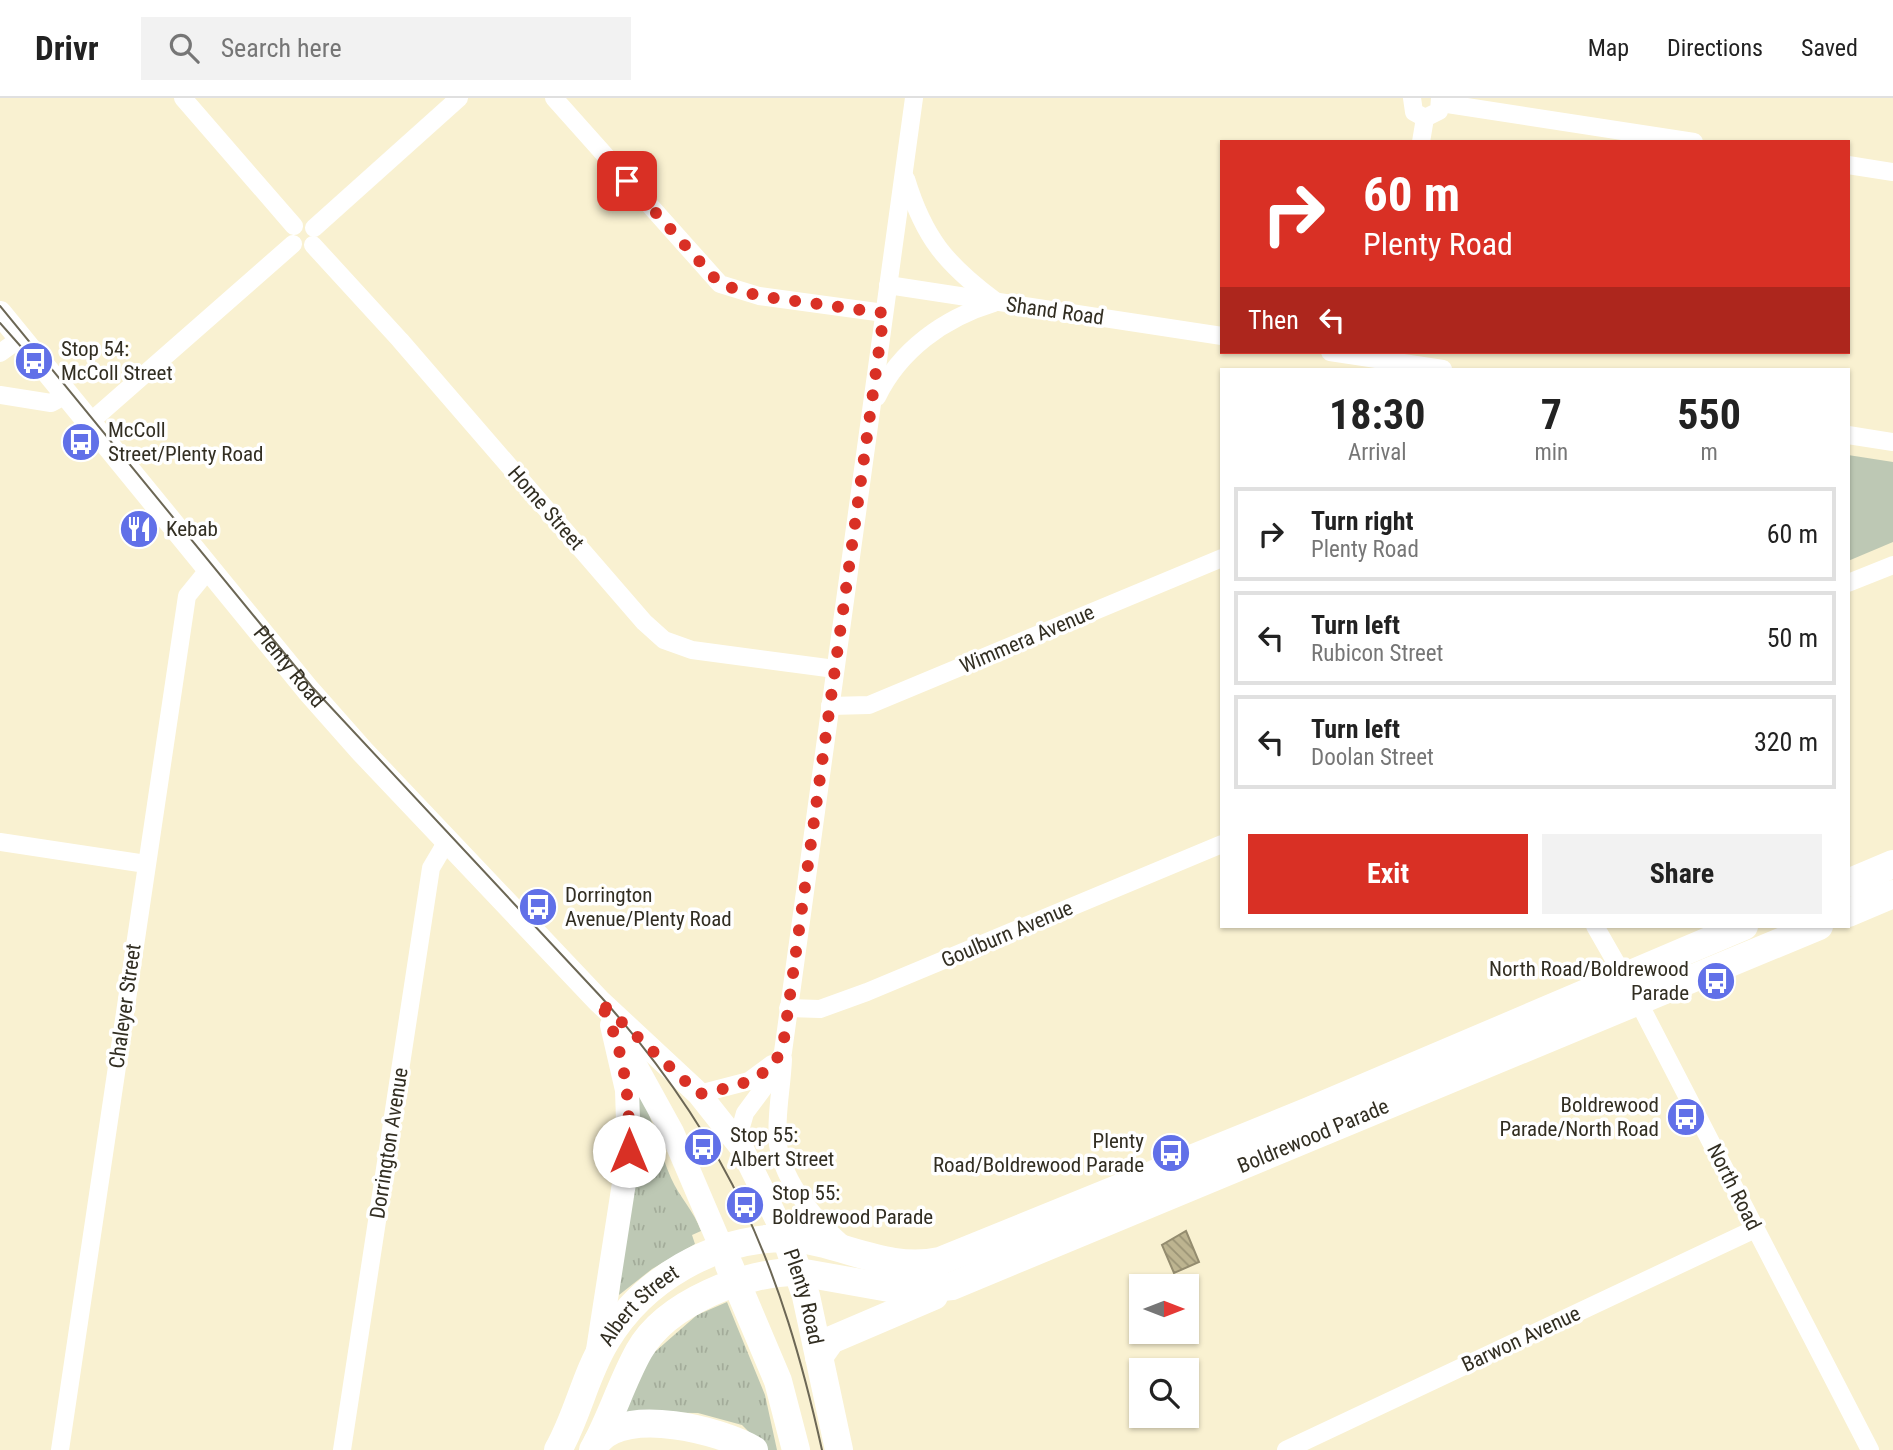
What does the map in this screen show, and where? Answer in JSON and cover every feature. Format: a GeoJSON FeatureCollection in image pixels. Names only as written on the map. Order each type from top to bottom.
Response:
{"type":"FeatureCollection","features":[{"type":"Feature","properties":{"kind":"main road","name":"Plenty Road"},"geometry":{"type":"LineString","coordinates":[[0,313],[316,699],[599,1001],[699,1094],[737,1141],[786,1238],[799,1272],[839,1450]]}},
{"type":"Feature","properties":{"kind":"main road"},"geometry":{"type":"LineString","coordinates":[[1850,882],[1893,864]]}},
{"type":"Feature","properties":{"kind":"main road"},"geometry":{"type":"LineString","coordinates":[[1850,912],[1893,894]]}},
{"type":"Feature","properties":{"kind":"main road","name":"Boldrewood Parade"},"geometry":{"type":"LineString","coordinates":[[799,1272],[897,1290],[925,1291],[952,1286],[1314,1123],[1622,976],[1739,928]]}},
{"type":"Feature","properties":{"kind":"main road","name":"Boldrewood Parade"},"geometry":{"type":"LineString","coordinates":[[786,1238],[820,1241],[891,1264],[915,1265],[940,1261],[1639,1003],[1814,928]]}},
{"type":"Feature","properties":{"kind":"main road","name":"Plenty Road"},"geometry":{"type":"LineString","coordinates":[[599,1001],[672,1132],[778,1381],[796,1450]]}},
{"type":"Feature","properties":{"kind":"main road"},"geometry":{"type":"LineString","coordinates":[[595,1364],[629,1151],[627,1090],[612,1025]]}},
{"type":"Feature","properties":{"kind":"main road","name":"Albert Street"},"geometry":{"type":"LineString","coordinates":[[558,1450],[595,1364],[613,1330],[647,1291],[685,1266],[722,1249],[755,1240],[786,1238]]}},
{"type":"Feature","properties":{"kind":"main road","name":"Albert Street"},"geometry":{"type":"LineString","coordinates":[[596,1446],[640,1349],[681,1310],[736,1282],[772,1273],[799,1272]]}},
{"type":"Feature","properties":{"kind":"main road"},"geometry":{"type":"LineString","coordinates":[[819,1357],[827,1344],[836,1338],[952,1286]]}},
{"type":"Feature","properties":{"kind":"main road"},"geometry":{"type":"LineString","coordinates":[[596,1446],[615,1428],[638,1425],[714,1432],[754,1450]]}},
{"type":"Feature","properties":{"kind":"street"},"geometry":{"type":"LineString","coordinates":[[183,98],[294,226]]}},
{"type":"Feature","properties":{"kind":"street"},"geometry":{"type":"LineString","coordinates":[[294,226],[290,237],[293,244],[305,249],[313,236],[459,98]]}},
{"type":"Feature","properties":{"kind":"street"},"geometry":{"type":"LineString","coordinates":[[554,98],[720,284],[759,296],[884,313]]}},
{"type":"Feature","properties":{"kind":"street","name":"Boldrewood Parade"},"geometry":{"type":"LineString","coordinates":[[850,1251],[808,1206],[788,1174],[778,1145],[788,1008],[914,98]]}},
{"type":"Feature","properties":{"kind":"street"},"geometry":{"type":"LineString","coordinates":[[1407,99],[1414,113],[1425,118],[1436,114],[1440,101],[1682,140]]}},
{"type":"Feature","properties":{"kind":"street"},"geometry":{"type":"LineString","coordinates":[[1421,140],[1425,118]]}},
{"type":"Feature","properties":{"kind":"street"},"geometry":{"type":"LineString","coordinates":[[1850,165],[1893,172]]}},
{"type":"Feature","properties":{"kind":"street"},"geometry":{"type":"LineString","coordinates":[[904,172],[918,215],[937,249],[954,269],[997,302]]}},
{"type":"Feature","properties":{"kind":"street"},"geometry":{"type":"LineString","coordinates":[[294,226],[307,222],[313,236]]}},
{"type":"Feature","properties":{"kind":"street","name":"Home Street"},"geometry":{"type":"LineString","coordinates":[[313,236],[644,622],[664,640],[692,650],[835,669]]}},
{"type":"Feature","properties":{"kind":"street"},"geometry":{"type":"LineString","coordinates":[[89,423],[293,244]]}},
{"type":"Feature","properties":{"kind":"street","name":"Shand Road"},"geometry":{"type":"LineString","coordinates":[[888,285],[1220,336]]}},
{"type":"Feature","properties":{"kind":"street"},"geometry":{"type":"LineString","coordinates":[[871,413],[889,376],[916,345],[953,319],[997,302]]}},
{"type":"Feature","properties":{"kind":"street"},"geometry":{"type":"LineString","coordinates":[[0,353],[21,338]]}},
{"type":"Feature","properties":{"kind":"street"},"geometry":{"type":"LineString","coordinates":[[1344,354],[1437,368]]}},
{"type":"Feature","properties":{"kind":"street"},"geometry":{"type":"LineString","coordinates":[[0,395],[51,403],[66,395]]}},
{"type":"Feature","properties":{"kind":"street"},"geometry":{"type":"LineString","coordinates":[[1850,435],[1893,442]]}},
{"type":"Feature","properties":{"kind":"street","name":"Wimmera Avenue"},"geometry":{"type":"LineString","coordinates":[[830,706],[869,705],[1220,559]]}},
{"type":"Feature","properties":{"kind":"street"},"geometry":{"type":"LineString","coordinates":[[1850,582],[1893,565]]}},
{"type":"Feature","properties":{"kind":"street","name":"Chaleyer Street"},"geometry":{"type":"LineString","coordinates":[[60,1450],[187,596],[209,569]]}},
{"type":"Feature","properties":{"kind":"street","name":"Dorrington Avenue"},"geometry":{"type":"LineString","coordinates":[[342,1450],[431,868],[447,841]]}},
{"type":"Feature","properties":{"kind":"street"},"geometry":{"type":"LineString","coordinates":[[0,842],[146,864]]}},
{"type":"Feature","properties":{"kind":"street","name":"Goulburn Avenue"},"geometry":{"type":"LineString","coordinates":[[788,1008],[820,1009],[867,992],[1220,845]]}},
{"type":"Feature","properties":{"kind":"street","name":"North Road"},"geometry":{"type":"LineString","coordinates":[[1596,928],[1639,1003],[1870,1450]]}},
{"type":"Feature","properties":{"kind":"street"},"geometry":{"type":"LineString","coordinates":[[699,1094],[730,1087],[760,1075],[776,1060],[784,1046]]}},
{"type":"Feature","properties":{"kind":"street"},"geometry":{"type":"LineString","coordinates":[[737,1141],[745,1113],[774,1074],[784,1046]]}},
{"type":"Feature","properties":{"kind":"street","name":"Barwon Avenue"},"geometry":{"type":"LineString","coordinates":[[1286,1450],[1755,1229]]}},
{"type":"Feature","properties":{"kind":"green space"},"geometry":{"type":"Polygon","coordinates":[[[1850,455],[1893,462],[1893,542],[1850,560],[1850,455]]]}},
{"type":"Feature","properties":{"kind":"green space"},"geometry":{"type":"Polygon","coordinates":[[[635,1095],[641,1095],[671,1178],[701,1231],[692,1235],[695,1244],[652,1269],[619,1295],[635,1095]]]}},
{"type":"Feature","properties":{"kind":"green space"},"geometry":{"type":"Polygon","coordinates":[[[727,1302],[765,1395],[777,1450],[767,1450],[742,1425],[698,1413],[621,1412],[649,1357],[697,1315],[727,1302]]]}},
{"type":"Feature","properties":{"kind":"building"},"geometry":{"type":"Polygon","coordinates":[[[1186,1231],[1199,1262],[1174,1273],[1162,1245],[1186,1231]]]}},
{"type":"Feature","properties":{"kind":"tram line"},"geometry":{"type":"LineString","coordinates":[[0,306],[312,687],[602,998],[684,1103],[717,1155],[768,1264],[788,1322],[822,1450]]}},
{"type":"Feature","properties":{"kind":"tram line"},"geometry":{"type":"LineString","coordinates":[[0,323],[31,358]]}},
{"type":"Feature","properties":{"kind":"place","name":"Stop 54: McColl Street"},"geometry":{"type":"Point","coordinates":[34,361]}},
{"type":"Feature","properties":{"kind":"place","name":"McColl Street/Plenty Road"},"geometry":{"type":"Point","coordinates":[81,442]}},
{"type":"Feature","properties":{"kind":"place","name":"Kebab"},"geometry":{"type":"Point","coordinates":[139,529]}},
{"type":"Feature","properties":{"kind":"place","name":"Dorrington Avenue/Plenty Road"},"geometry":{"type":"Point","coordinates":[538,907]}},
{"type":"Feature","properties":{"kind":"place","name":"North Road/Boldrewood Parade"},"geometry":{"type":"Point","coordinates":[1716,981]}},
{"type":"Feature","properties":{"kind":"place","name":"Boldrewood Parade/North Road"},"geometry":{"type":"Point","coordinates":[1686,1117]}},
{"type":"Feature","properties":{"kind":"place","name":"Stop 55: Albert Street"},"geometry":{"type":"Point","coordinates":[703,1147]}},
{"type":"Feature","properties":{"kind":"place","name":"Plenty Road/Boldrewood Parade"},"geometry":{"type":"Point","coordinates":[1171,1153]}},
{"type":"Feature","properties":{"kind":"place","name":"Stop 55: Boldrewood Parade"},"geometry":{"type":"Point","coordinates":[745,1205]}},
{"type":"Feature","properties":{"kind":"route"},"geometry":{"type":"LineString","coordinates":[[627,181],[720,284],[759,296],[884,313],[785,1040],[779,1056],[760,1075],[730,1087],[699,1094],[599,1001],[612,1025],[625,1080],[629,1110],[629,1151]]}}]}
